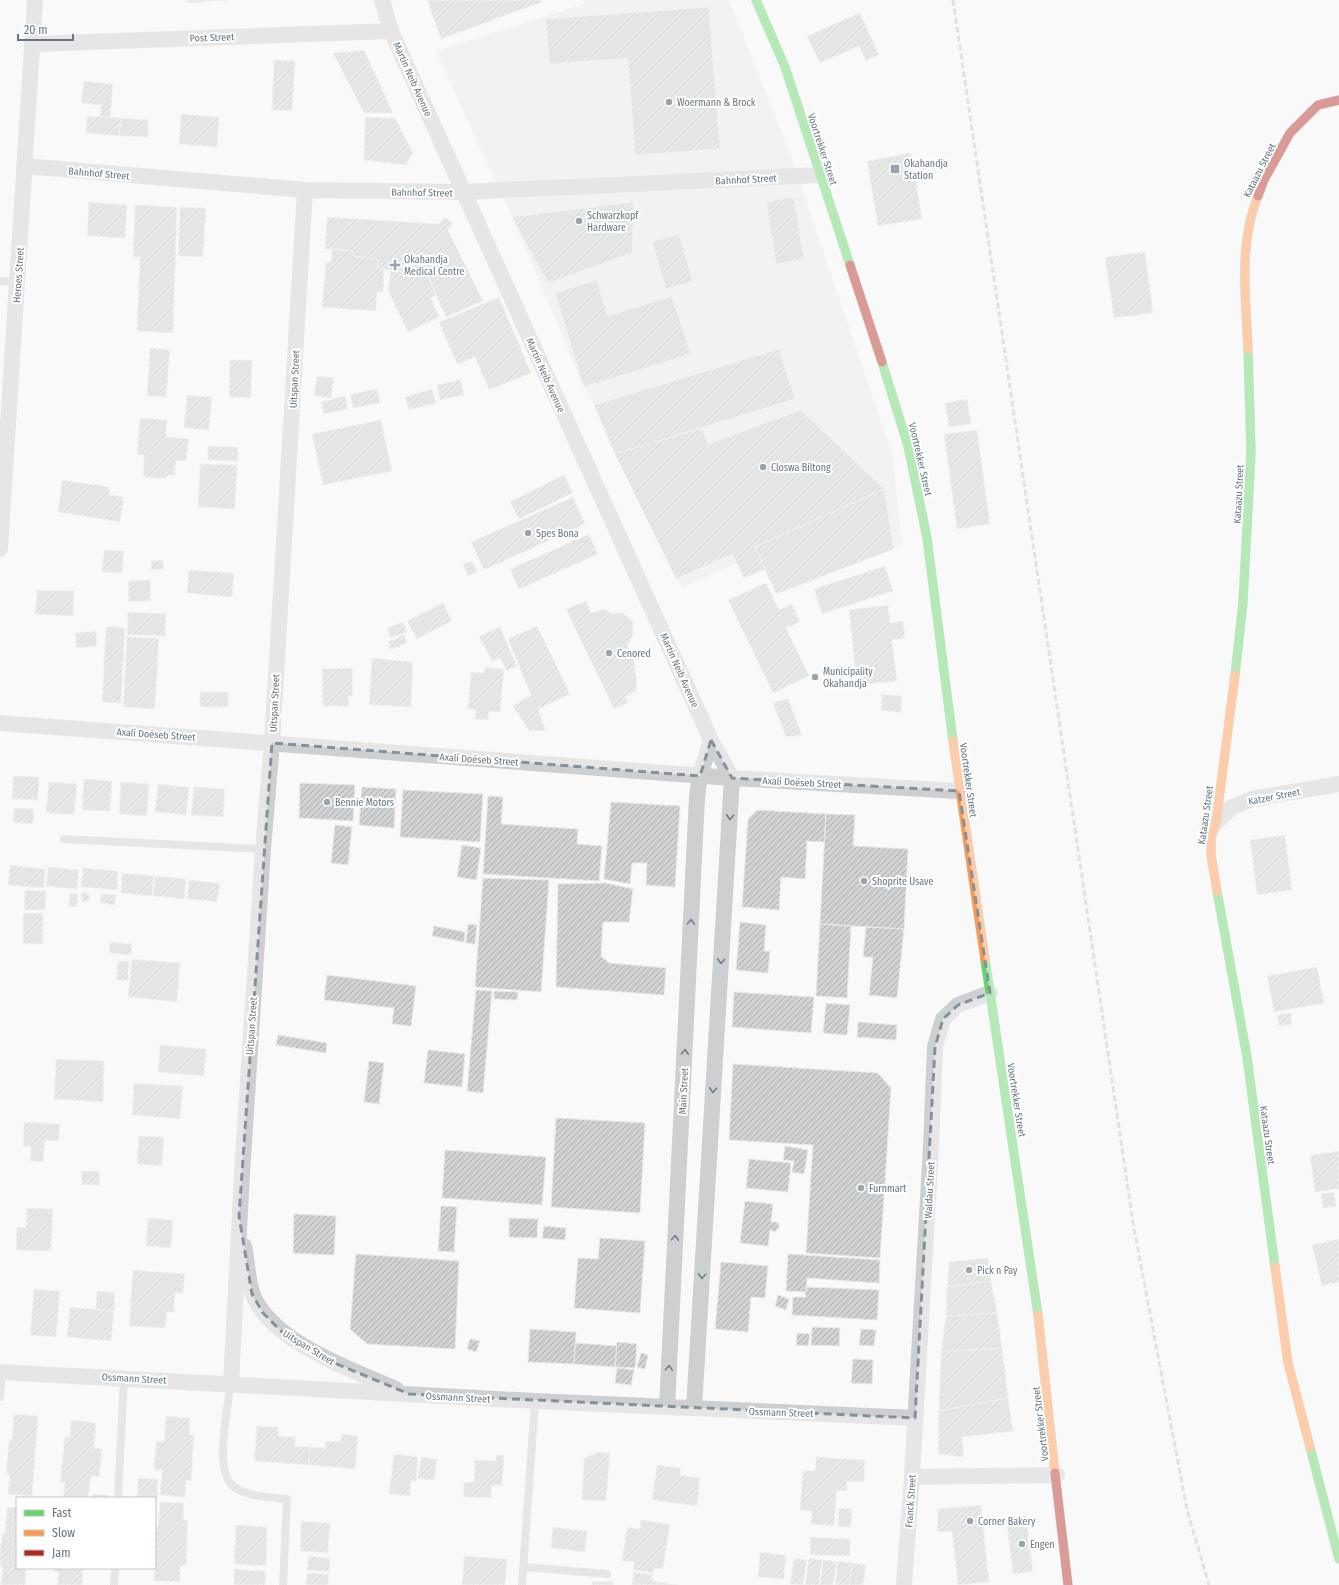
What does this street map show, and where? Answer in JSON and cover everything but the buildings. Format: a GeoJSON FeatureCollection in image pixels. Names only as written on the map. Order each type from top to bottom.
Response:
{"type":"FeatureCollection","features":[{"type":"Feature","properties":{"kind":"main road","name":"Voortrekker Street"},"geometry":{"type":"LineString","coordinates":[[756,0],[785,67],[888,377],[908,446],[927,538],[959,791],[1035,1291],[1068,1585]]}},
{"type":"Feature","properties":{"kind":"main road","name":"Kataazu Street"},"geometry":{"type":"LineString","coordinates":[[1339,100],[1318,105],[1290,133],[1264,180],[1253,207],[1245,249],[1251,453],[1245,579],[1232,709],[1216,823],[1211,838],[1211,855],[1246,1057],[1288,1363],[1336,1541],[1339,1560]]}},
{"type":"Feature","properties":{"kind":"street","name":"Heroes Street"},"geometry":{"type":"LineString","coordinates":[[0,549],[5,406],[17,282],[36,0]]}},
{"type":"Feature","properties":{"kind":"street","name":"Martin Neib Avenue"},"geometry":{"type":"LineString","coordinates":[[381,3],[391,31],[712,740],[732,778]]}},
{"type":"Feature","properties":{"kind":"street","name":"Post Street"},"geometry":{"type":"LineString","coordinates":[[33,44],[391,31]]}},
{"type":"Feature","properties":{"kind":"street","name":"Bahnhof Street"},"geometry":{"type":"LineString","coordinates":[[25,166],[305,190],[464,192],[820,175]]}},
{"type":"Feature","properties":{"kind":"street","name":"Uitspan Street"},"geometry":{"type":"LineString","coordinates":[[231,1383],[239,1216],[263,849],[272,743],[305,190]]}},
{"type":"Feature","properties":{"kind":"street","name":"Axali Doëseb Street"},"geometry":{"type":"LineString","coordinates":[[0,723],[700,776],[959,791]]}},
{"type":"Feature","properties":{"kind":"street"},"geometry":{"type":"LineString","coordinates":[[700,776],[712,740]]}},
{"type":"Feature","properties":{"kind":"street","name":"Main Street"},"geometry":{"type":"LineString","coordinates":[[667,1407],[697,797],[700,776]]}},
{"type":"Feature","properties":{"kind":"street"},"geometry":{"type":"LineString","coordinates":[[694,1408],[732,778]]}},
{"type":"Feature","properties":{"kind":"street","name":"Katzer Street"},"geometry":{"type":"LineString","coordinates":[[1216,823],[1232,807],[1252,799],[1339,784]]}},
{"type":"Feature","properties":{"kind":"street","name":"Waldau Street"},"geometry":{"type":"LineString","coordinates":[[915,1418],[931,1154],[935,1047],[943,1019],[958,1005],[990,993]]}},
{"type":"Feature","properties":{"kind":"street","name":"Uitspan Street"},"geometry":{"type":"LineString","coordinates":[[239,1216],[252,1294],[263,1313],[282,1332],[332,1362],[409,1394]]}},
{"type":"Feature","properties":{"kind":"street","name":"Ossmann Street"},"geometry":{"type":"LineString","coordinates":[[1,1372],[124,1377],[535,1401],[915,1418]]}},
{"type":"Feature","properties":{"kind":"street","name":"Franck Street"},"geometry":{"type":"LineString","coordinates":[[904,1585],[915,1418]]}},
{"type":"Feature","properties":{"kind":"street"},"geometry":{"type":"LineString","coordinates":[[912,1477],[1056,1475]]}},
{"type":"Feature","properties":{"kind":"lane"},"geometry":{"type":"LineString","coordinates":[[0,281],[17,282]]}},
{"type":"Feature","properties":{"kind":"lane"},"geometry":{"type":"LineString","coordinates":[[64,839],[263,849]]}},
{"type":"Feature","properties":{"kind":"lane"},"geometry":{"type":"LineString","coordinates":[[0,1397],[1,1372]]}},
{"type":"Feature","properties":{"kind":"lane"},"geometry":{"type":"LineString","coordinates":[[118,1497],[124,1377]]}},
{"type":"Feature","properties":{"kind":"lane"},"geometry":{"type":"LineString","coordinates":[[231,1383],[223,1446],[224,1470],[233,1486],[256,1496],[287,1499],[283,1585]]}},
{"type":"Feature","properties":{"kind":"lane"},"geometry":{"type":"LineString","coordinates":[[522,1585],[535,1401]]}},
{"type":"Feature","properties":{"kind":"lane"},"geometry":{"type":"LineString","coordinates":[[524,1567],[607,1574]]}},
{"type":"Feature","properties":{"kind":"lane"},"geometry":{"type":"LineString","coordinates":[[114,1569],[114,1585]]}},
{"type":"Feature","properties":{"kind":"highlighted area"},"geometry":{"type":"Polygon","coordinates":[[[711,740],[732,778],[959,791],[990,993],[958,1005],[943,1019],[935,1047],[915,1418],[409,1394],[332,1362],[282,1332],[263,1313],[252,1294],[239,1216],[272,743],[700,776],[711,740]]]}},
{"type":"Feature","properties":{"kind":"shaded area"},"geometry":{"type":"Polygon","coordinates":[[[584,0],[729,0],[790,153],[893,457],[902,545],[776,594],[765,569],[744,578],[737,563],[682,588],[676,578],[584,387],[514,222],[436,51],[584,4],[584,0]]]}},
{"type":"Feature","properties":{"kind":"railway"},"geometry":{"type":"LineString","coordinates":[[953,0],[1133,1223],[1187,1510],[1209,1585]]}},
{"type":"Feature","properties":{"kind":"traffic: fast"},"geometry":{"type":"LineString","coordinates":[[756,0],[785,67],[850,265]]}},
{"type":"Feature","properties":{"kind":"traffic: fast"},"geometry":{"type":"LineString","coordinates":[[1235,675],[1243,602],[1251,453],[1248,349]]}},
{"type":"Feature","properties":{"kind":"traffic: fast"},"geometry":{"type":"LineString","coordinates":[[882,362],[908,446],[927,538],[953,741]]}},
{"type":"Feature","properties":{"kind":"traffic: fast"},"geometry":{"type":"LineString","coordinates":[[1217,891],[1247,1057],[1275,1267]]}},
{"type":"Feature","properties":{"kind":"traffic: fast"},"geometry":{"type":"LineString","coordinates":[[985,959],[1038,1315]]}},
{"type":"Feature","properties":{"kind":"traffic: fast"},"geometry":{"type":"LineString","coordinates":[[1310,1447],[1339,1559]]}},
{"type":"Feature","properties":{"kind":"traffic: slow"},"geometry":{"type":"LineString","coordinates":[[1248,349],[1245,291],[1246,252],[1252,214],[1258,196]]}},
{"type":"Feature","properties":{"kind":"traffic: slow"},"geometry":{"type":"LineString","coordinates":[[1217,891],[1211,855],[1211,838],[1216,823],[1235,675]]}},
{"type":"Feature","properties":{"kind":"traffic: slow"},"geometry":{"type":"LineString","coordinates":[[953,741],[985,959]]}},
{"type":"Feature","properties":{"kind":"traffic: slow"},"geometry":{"type":"LineString","coordinates":[[1275,1267],[1288,1363],[1310,1447]]}},
{"type":"Feature","properties":{"kind":"traffic: slow"},"geometry":{"type":"LineString","coordinates":[[1038,1315],[1055,1473]]}},
{"type":"Feature","properties":{"kind":"traffic: jam"},"geometry":{"type":"LineString","coordinates":[[1258,196],[1264,180],[1290,133],[1318,105],[1339,100]]}},
{"type":"Feature","properties":{"kind":"traffic: jam"},"geometry":{"type":"LineString","coordinates":[[850,265],[882,362]]}},
{"type":"Feature","properties":{"kind":"traffic: jam"},"geometry":{"type":"LineString","coordinates":[[1055,1473],[1068,1585]]}},
{"type":"Feature","properties":{"kind":"place","name":"Woermann & Brock"},"geometry":{"type":"Point","coordinates":[669,102]}},
{"type":"Feature","properties":{"kind":"place","name":"Okahandja Station"},"geometry":{"type":"Point","coordinates":[895,169]}},
{"type":"Feature","properties":{"kind":"place","name":"Schwarzkopf Hardware"},"geometry":{"type":"Point","coordinates":[579,221]}},
{"type":"Feature","properties":{"kind":"place","name":"Okahandja Medical Centre"},"geometry":{"type":"Point","coordinates":[395,265]}},
{"type":"Feature","properties":{"kind":"place","name":"Closwa Biltong"},"geometry":{"type":"Point","coordinates":[763,467]}},
{"type":"Feature","properties":{"kind":"place","name":"Spes Bona"},"geometry":{"type":"Point","coordinates":[528,533]}},
{"type":"Feature","properties":{"kind":"place","name":"Cenored"},"geometry":{"type":"Point","coordinates":[609,653]}},
{"type":"Feature","properties":{"kind":"place","name":"Municipality Okahandja"},"geometry":{"type":"Point","coordinates":[815,677]}},
{"type":"Feature","properties":{"kind":"place","name":"Bennie Motors"},"geometry":{"type":"Point","coordinates":[327,802]}},
{"type":"Feature","properties":{"kind":"place","name":"Shoprite Usave"},"geometry":{"type":"Point","coordinates":[864,881]}},
{"type":"Feature","properties":{"kind":"place","name":"Furnmart"},"geometry":{"type":"Point","coordinates":[861,1188]}},
{"type":"Feature","properties":{"kind":"place","name":"Pick n Pay"},"geometry":{"type":"Point","coordinates":[969,1270]}},
{"type":"Feature","properties":{"kind":"place","name":"Corner Bakery"},"geometry":{"type":"Point","coordinates":[970,1521]}},
{"type":"Feature","properties":{"kind":"place","name":"Engen"},"geometry":{"type":"Point","coordinates":[1022,1544]}}]}
